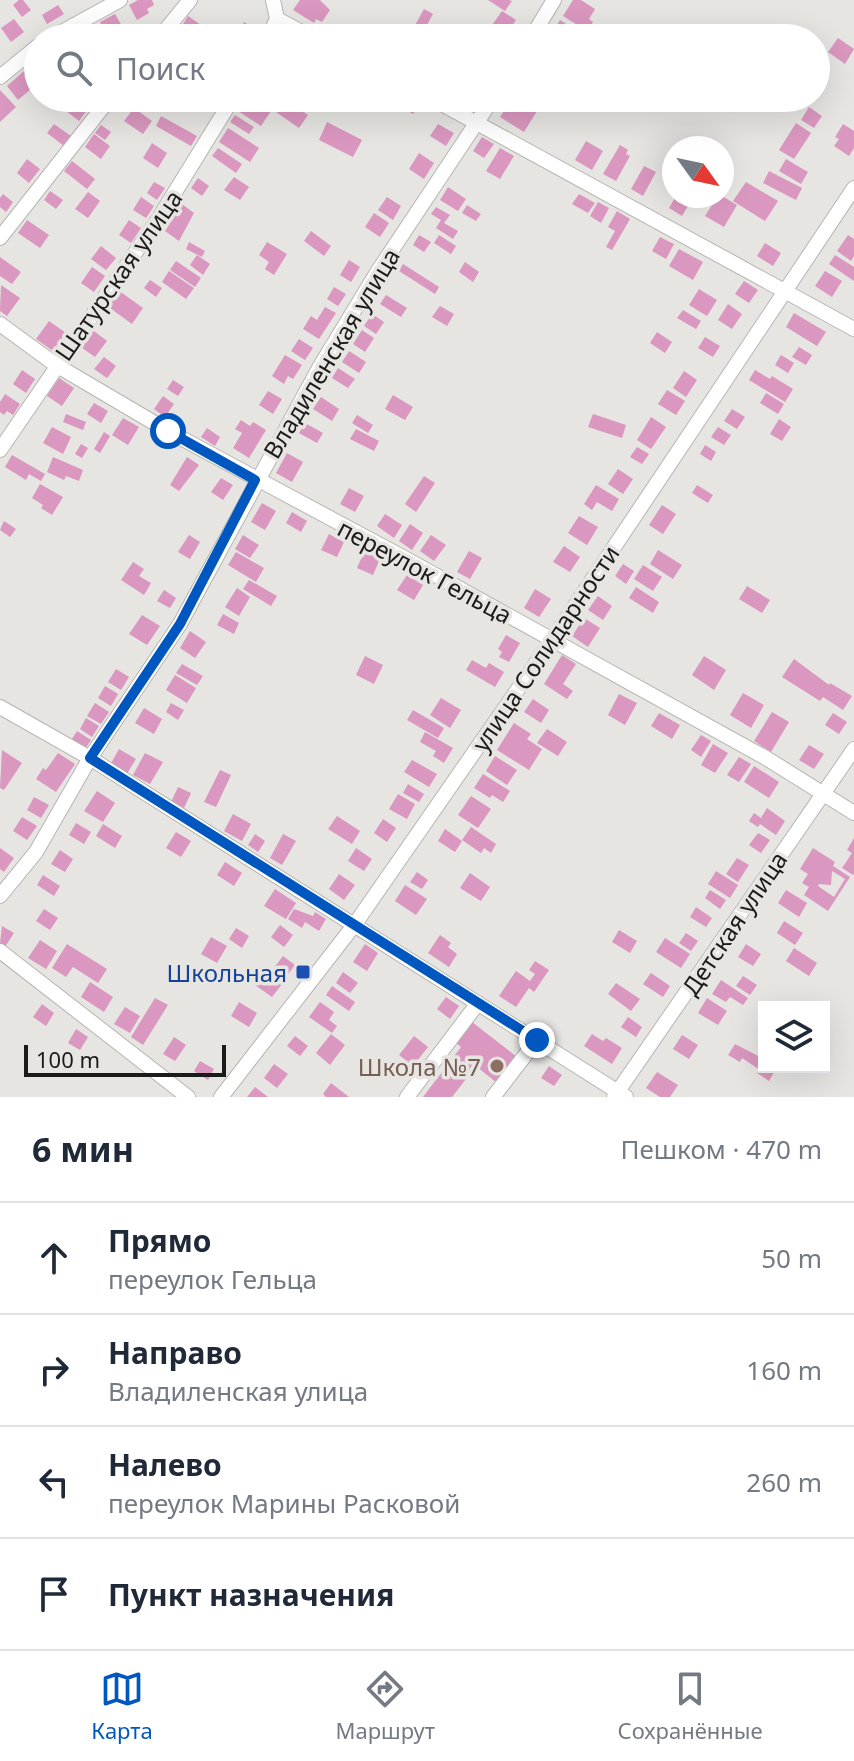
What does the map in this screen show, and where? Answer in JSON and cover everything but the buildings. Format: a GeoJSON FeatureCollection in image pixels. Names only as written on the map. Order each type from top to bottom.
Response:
{"type":"FeatureCollection","features":[{"type":"Feature","properties":{"kind":"street"},"geometry":{"type":"LineString","coordinates":[[76,24],[120,0]]}},
{"type":"Feature","properties":{"kind":"street"},"geometry":{"type":"LineString","coordinates":[[170,24],[190,0]]}},
{"type":"Feature","properties":{"kind":"street"},"geometry":{"type":"LineString","coordinates":[[273,0],[277,19],[275,24]]}},
{"type":"Feature","properties":{"kind":"street"},"geometry":{"type":"LineString","coordinates":[[539,24],[554,0]]}},
{"type":"Feature","properties":{"kind":"street"},"geometry":{"type":"LineString","coordinates":[[277,19],[286,24]]}},
{"type":"Feature","properties":{"kind":"street"},"geometry":{"type":"LineString","coordinates":[[0,77],[24,57]]}},
{"type":"Feature","properties":{"kind":"street"},"geometry":{"type":"LineString","coordinates":[[0,238],[99,112]]}},
{"type":"Feature","properties":{"kind":"street","name":"Шатурская улица"},"geometry":{"type":"LineString","coordinates":[[0,450],[159,218],[224,112]]}},
{"type":"Feature","properties":{"kind":"street"},"geometry":{"type":"LineString","coordinates":[[458,112],[854,329]]}},
{"type":"Feature","properties":{"kind":"street","name":"Владиленская улица"},"geometry":{"type":"LineString","coordinates":[[0,896],[36,852],[90,758],[180,624],[255,480],[319,368],[378,271],[484,112]]}},
{"type":"Feature","properties":{"kind":"street","name":"улица Солидарности"},"geometry":{"type":"LineString","coordinates":[[221,1097],[355,924],[552,640],[854,188]]}},
{"type":"Feature","properties":{"kind":"street","name":"переулок Гельца"},"geometry":{"type":"LineString","coordinates":[[0,324],[56,365],[255,480],[408,560],[766,758],[854,813]]}},
{"type":"Feature","properties":{"kind":"street"},"geometry":{"type":"LineString","coordinates":[[0,707],[90,758],[620,1095]]}},
{"type":"Feature","properties":{"kind":"street","name":"Детская улица"},"geometry":{"type":"LineString","coordinates":[[620,1095],[854,749]]}},
{"type":"Feature","properties":{"kind":"street"},"geometry":{"type":"LineString","coordinates":[[0,951],[188,1097]]}},
{"type":"Feature","properties":{"kind":"street"},"geometry":{"type":"LineString","coordinates":[[407,1097],[478,1003]]}},
{"type":"Feature","properties":{"kind":"street"},"geometry":{"type":"LineString","coordinates":[[493,1097],[537,1040]]}},
{"type":"Feature","properties":{"kind":"place","name":"Школьная"},"geometry":{"type":"Point","coordinates":[303,972]}},
{"type":"Feature","properties":{"kind":"place","name":"Школа №7"},"geometry":{"type":"Point","coordinates":[497,1066]}},
{"type":"Feature","properties":{"kind":"route"},"geometry":{"type":"LineString","coordinates":[[168,431],[255,480],[180,624],[90,758],[537,1040]]}}]}
